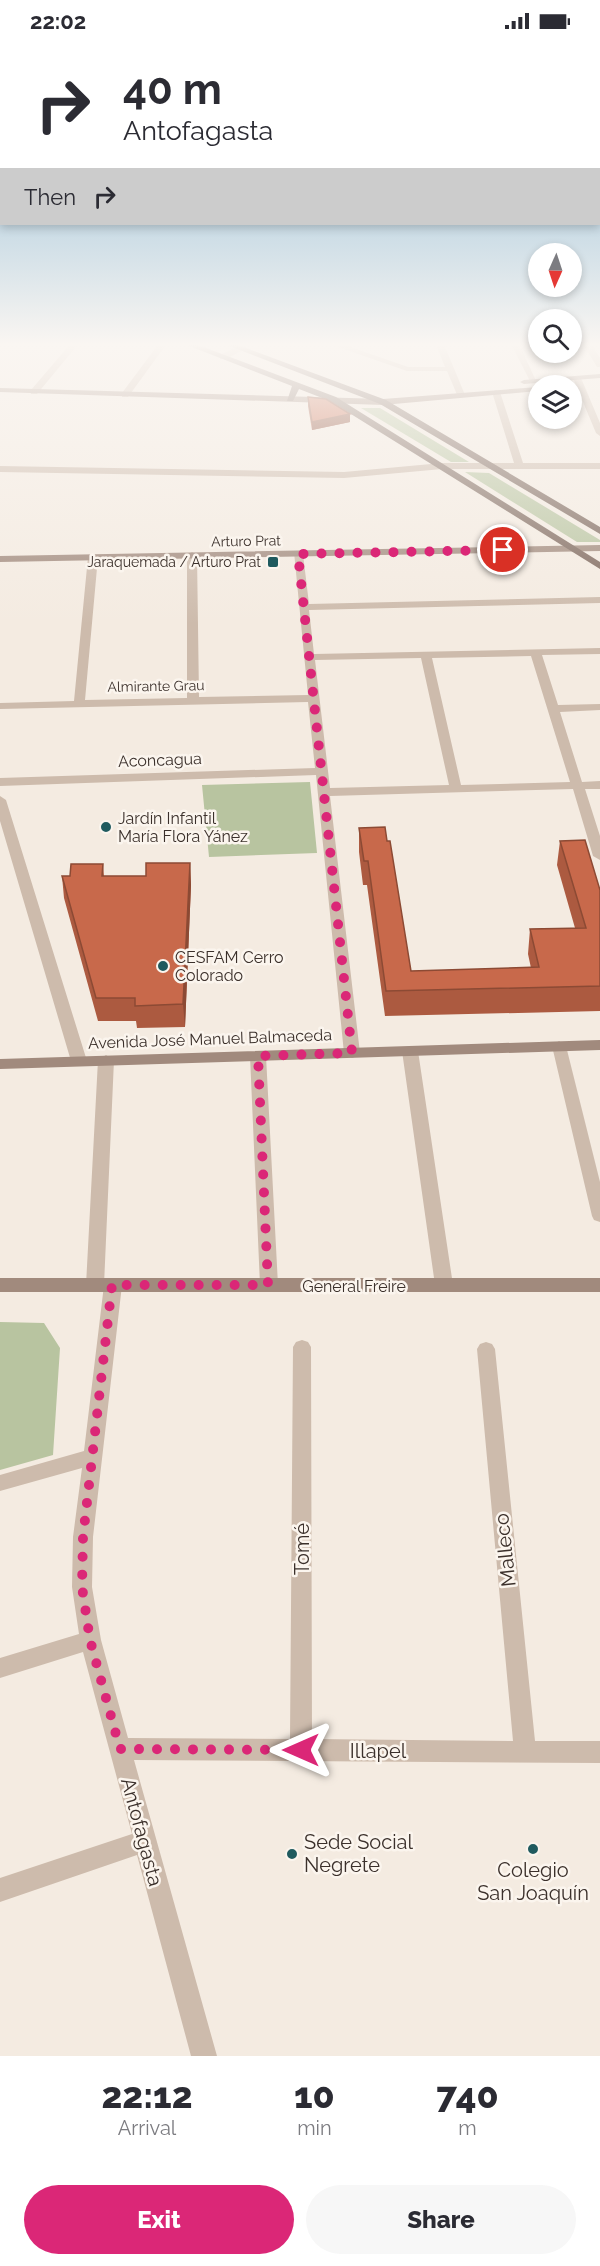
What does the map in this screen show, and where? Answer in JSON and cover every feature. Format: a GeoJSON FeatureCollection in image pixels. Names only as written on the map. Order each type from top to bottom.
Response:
{"type":"FeatureCollection","features":[{"type":"Feature","properties":{"kind":"main road"},"geometry":{"type":"LineString","coordinates":[[393,436],[600,566]]}},
{"type":"Feature","properties":{"kind":"main road"},"geometry":{"type":"LineString","coordinates":[[441,436],[600,531]]}},
{"type":"Feature","properties":{"kind":"street"},"geometry":{"type":"LineString","coordinates":[[510,436],[520,467]]}},
{"type":"Feature","properties":{"kind":"street"},"geometry":{"type":"LineString","coordinates":[[0,468],[344,475],[386,473],[442,466],[600,466]]}},
{"type":"Feature","properties":{"kind":"street","name":"Arturo Prat"},"geometry":{"type":"LineString","coordinates":[[0,559],[600,548]]}},
{"type":"Feature","properties":{"kind":"street"},"geometry":{"type":"LineString","coordinates":[[298,554],[352,1053]]}},
{"type":"Feature","properties":{"kind":"street"},"geometry":{"type":"LineString","coordinates":[[192,555],[193,701]]}},
{"type":"Feature","properties":{"kind":"street"},"geometry":{"type":"LineString","coordinates":[[79,703],[93,558]]}},
{"type":"Feature","properties":{"kind":"street"},"geometry":{"type":"LineString","coordinates":[[304,607],[600,600]]}},
{"type":"Feature","properties":{"kind":"street"},"geometry":{"type":"LineString","coordinates":[[309,657],[600,651]]}},
{"type":"Feature","properties":{"kind":"street"},"geometry":{"type":"LineString","coordinates":[[536,652],[600,856]]}},
{"type":"Feature","properties":{"kind":"street"},"geometry":{"type":"LineString","coordinates":[[426,654],[456,789]]}},
{"type":"Feature","properties":{"kind":"street","name":"Almirante Grau"},"geometry":{"type":"LineString","coordinates":[[0,706],[313,698]]}},
{"type":"Feature","properties":{"kind":"street"},"geometry":{"type":"LineString","coordinates":[[553,709],[600,707]]}},
{"type":"Feature","properties":{"kind":"street","name":"Aconcagua"},"geometry":{"type":"LineString","coordinates":[[0,782],[321,771]]}},
{"type":"Feature","properties":{"kind":"street"},"geometry":{"type":"LineString","coordinates":[[323,792],[600,785]]}},
{"type":"Feature","properties":{"kind":"street"},"geometry":{"type":"LineString","coordinates":[[0,800],[6,838],[79,1061]]}},
{"type":"Feature","properties":{"kind":"street","name":"Avenida José Manuel Balmaceda"},"geometry":{"type":"LineString","coordinates":[[0,1064],[600,1045]]}},
{"type":"Feature","properties":{"kind":"street"},"geometry":{"type":"LineString","coordinates":[[559,1046],[600,1216]]}},
{"type":"Feature","properties":{"kind":"street"},"geometry":{"type":"LineString","coordinates":[[410,1051],[444,1285]]}},
{"type":"Feature","properties":{"kind":"street"},"geometry":{"type":"LineString","coordinates":[[258,1056],[268,1285]]}},
{"type":"Feature","properties":{"kind":"street","name":"Antofagasta"},"geometry":{"type":"LineString","coordinates":[[105,1060],[104,1285],[92,1457],[83,1537],[82,1587],[90,1640],[204,2056]]}},
{"type":"Feature","properties":{"kind":"street","name":"General Freire"},"geometry":{"type":"LineString","coordinates":[[0,1285],[600,1285]]}},
{"type":"Feature","properties":{"kind":"street","name":"Tomé"},"geometry":{"type":"LineString","coordinates":[[301,1750],[302,1347]]}},
{"type":"Feature","properties":{"kind":"street","name":"Malleco"},"geometry":{"type":"LineString","coordinates":[[486,1349],[525,1752]]}},
{"type":"Feature","properties":{"kind":"street"},"geometry":{"type":"LineString","coordinates":[[0,1483],[92,1457]]}},
{"type":"Feature","properties":{"kind":"street"},"geometry":{"type":"LineString","coordinates":[[0,1668],[90,1640]]}},
{"type":"Feature","properties":{"kind":"street","name":"Illapel"},"geometry":{"type":"LineString","coordinates":[[120,1749],[600,1752]]}},
{"type":"Feature","properties":{"kind":"street"},"geometry":{"type":"LineString","coordinates":[[0,1890],[145,1841]]}},
{"type":"Feature","properties":{"kind":"green space"},"geometry":{"type":"Polygon","coordinates":[[[408,436],[426,436],[469,462],[451,462],[408,436]]]}},
{"type":"Feature","properties":{"kind":"green space"},"geometry":{"type":"Polygon","coordinates":[[[465,472],[489,473],[600,542],[577,542],[465,472]]]}},
{"type":"Feature","properties":{"kind":"green space"},"geometry":{"type":"Polygon","coordinates":[[[310,782],[317,853],[209,857],[202,785],[310,782]]]}},
{"type":"Feature","properties":{"kind":"green space"},"geometry":{"type":"Polygon","coordinates":[[[0,1322],[44,1323],[60,1348],[53,1455],[0,1470],[0,1322]]]}},
{"type":"Feature","properties":{"kind":"building"},"geometry":{"type":"Polygon","coordinates":[[[385,827],[387,841],[390,841],[411,971],[539,967],[530,929],[586,928],[560,841],[585,840],[600,890],[600,986],[386,991],[368,861],[364,861],[359,828],[385,827]]]}},
{"type":"Feature","properties":{"kind":"building","name":"CESFAM Cerro Colorado"},"geometry":{"type":"Polygon","coordinates":[[[146,863],[190,863],[183,1004],[135,1006],[135,998],[96,998],[62,876],[70,876],[71,864],[103,864],[102,876],[146,876],[146,863]]]}},
{"type":"Feature","properties":{"kind":"place","name":"Jaraquemada / Arturo Prat"},"geometry":{"type":"Point","coordinates":[273,562]}},
{"type":"Feature","properties":{"kind":"place","name":"Jardín Infantil María Flora Yánez"},"geometry":{"type":"Point","coordinates":[106,827]}},
{"type":"Feature","properties":{"kind":"place","name":"CESFAM Cerro Colorado"},"geometry":{"type":"Point","coordinates":[163,966]}},
{"type":"Feature","properties":{"kind":"place","name":"Colegio San Joaquín"},"geometry":{"type":"Point","coordinates":[533,1849]}},
{"type":"Feature","properties":{"kind":"place","name":"Sede Social Negrete"},"geometry":{"type":"Point","coordinates":[292,1854]}},
{"type":"Feature","properties":{"kind":"route"},"geometry":{"type":"LineString","coordinates":[[301,1750],[120,1749],[90,1640],[82,1587],[83,1537],[112,1285],[268,1285],[258,1056],[352,1053],[298,554],[503,550]]}}]}
